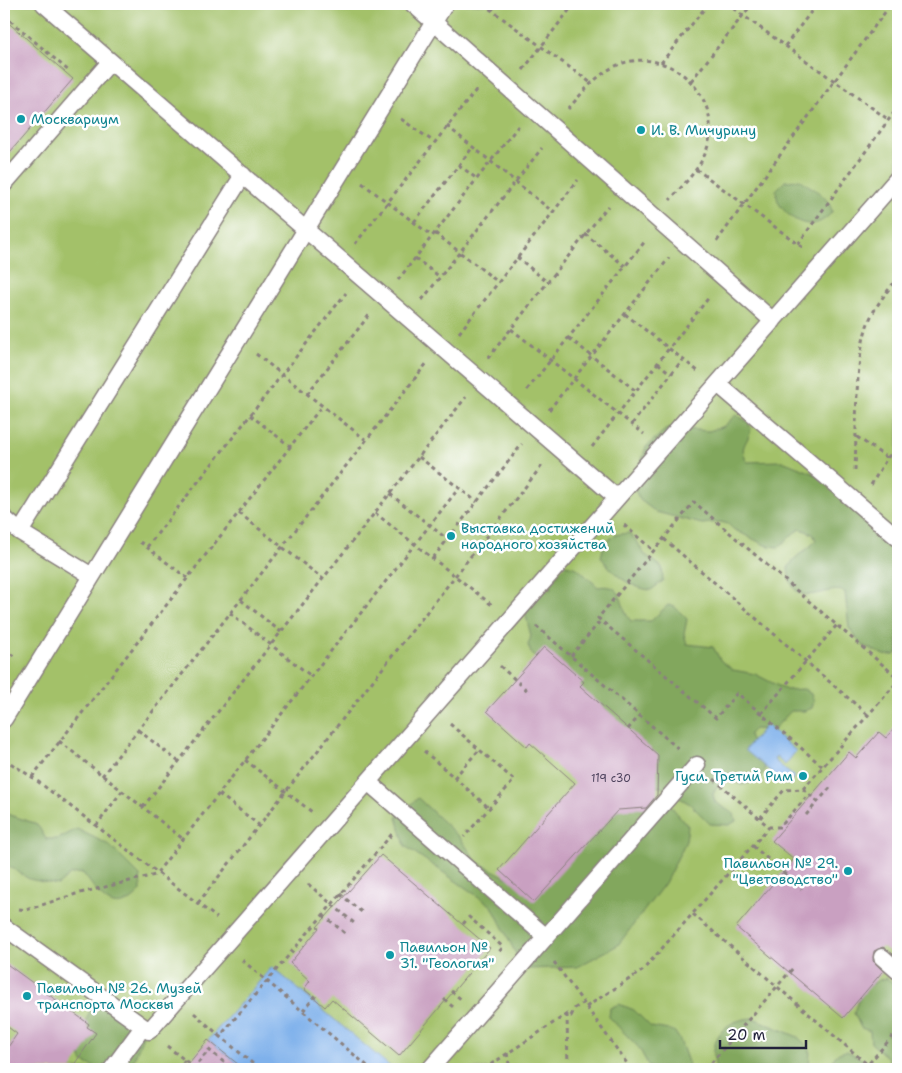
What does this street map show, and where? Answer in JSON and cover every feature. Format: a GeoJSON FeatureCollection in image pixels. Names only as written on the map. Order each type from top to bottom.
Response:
{"type":"FeatureCollection","features":[{"type":"Feature","properties":{"kind":"lane"},"geometry":{"type":"LineString","coordinates":[[44,4],[343,259],[617,498]]}},
{"type":"Feature","properties":{"kind":"lane"},"geometry":{"type":"LineString","coordinates":[[413,4],[773,321]]}},
{"type":"Feature","properties":{"kind":"lane"},"geometry":{"type":"LineString","coordinates":[[4,719],[445,4]]}},
{"type":"Feature","properties":{"kind":"lane"},"geometry":{"type":"LineString","coordinates":[[4,184],[110,62]]}},
{"type":"Feature","properties":{"kind":"lane"},"geometry":{"type":"LineString","coordinates":[[20,532],[243,175]]}},
{"type":"Feature","properties":{"kind":"lane"},"geometry":{"type":"LineString","coordinates":[[4,927],[149,1031],[898,178]]}},
{"type":"Feature","properties":{"kind":"lane"},"geometry":{"type":"LineString","coordinates":[[717,385],[898,538]]}},
{"type":"Feature","properties":{"kind":"lane"},"geometry":{"type":"LineString","coordinates":[[4,518],[20,532],[92,576]]}},
{"type":"Feature","properties":{"kind":"lane"},"geometry":{"type":"LineString","coordinates":[[430,1069],[697,765]]}},
{"type":"Feature","properties":{"kind":"lane"},"geometry":{"type":"LineString","coordinates":[[368,782],[450,854],[543,940]]}},
{"type":"Feature","properties":{"kind":"lane"},"geometry":{"type":"LineString","coordinates":[[882,957],[898,971]]}},
{"type":"Feature","properties":{"kind":"lane"},"geometry":{"type":"LineString","coordinates":[[112,1069],[143,1027]]}},
{"type":"Feature","properties":{"kind":"path"},"geometry":{"type":"LineString","coordinates":[[483,4],[591,84]]}},
{"type":"Feature","properties":{"kind":"path"},"geometry":{"type":"LineString","coordinates":[[492,10],[496,4]]}},
{"type":"Feature","properties":{"kind":"path"},"geometry":{"type":"LineString","coordinates":[[508,88],[574,4]]}},
{"type":"Feature","properties":{"kind":"path"},"geometry":{"type":"LineString","coordinates":[[661,63],[708,4]]}},
{"type":"Feature","properties":{"kind":"path"},"geometry":{"type":"LineString","coordinates":[[727,4],[889,120]]}},
{"type":"Feature","properties":{"kind":"path"},"geometry":{"type":"LineString","coordinates":[[691,81],[752,4]]}},
{"type":"Feature","properties":{"kind":"path"},"geometry":{"type":"LineString","coordinates":[[786,46],[817,4]]}},
{"type":"Feature","properties":{"kind":"path"},"geometry":{"type":"LineString","coordinates":[[703,259],[891,4]]}},
{"type":"Feature","properties":{"kind":"path"},"geometry":{"type":"LineString","coordinates":[[4,15],[39,48],[65,68]]}},
{"type":"Feature","properties":{"kind":"path"},"geometry":{"type":"LineString","coordinates":[[409,317],[591,84],[601,74],[624,63],[645,60],[661,63],[678,70],[691,81],[705,102],[710,125],[707,147],[696,169],[669,202]]}},
{"type":"Feature","properties":{"kind":"path"},"geometry":{"type":"LineString","coordinates":[[343,259],[490,72]]}},
{"type":"Feature","properties":{"kind":"path"},"geometry":{"type":"LineString","coordinates":[[382,105],[434,142]]}},
{"type":"Feature","properties":{"kind":"path"},"geometry":{"type":"LineString","coordinates":[[798,244],[898,107]]}},
{"type":"Feature","properties":{"kind":"path"},"geometry":{"type":"LineString","coordinates":[[307,394],[532,109]]}},
{"type":"Feature","properties":{"kind":"path"},"geometry":{"type":"LineString","coordinates":[[447,126],[553,212]]}},
{"type":"Feature","properties":{"kind":"path"},"geometry":{"type":"LineString","coordinates":[[414,222],[473,147]]}},
{"type":"Feature","properties":{"kind":"path"},"geometry":{"type":"LineString","coordinates":[[102,776],[366,440],[498,282],[592,162]]}},
{"type":"Feature","properties":{"kind":"path"},"geometry":{"type":"LineString","coordinates":[[459,165],[476,179]]}},
{"type":"Feature","properties":{"kind":"path"},"geometry":{"type":"LineString","coordinates":[[344,169],[414,222],[460,252],[498,282]]}},
{"type":"Feature","properties":{"kind":"path"},"geometry":{"type":"LineString","coordinates":[[696,169],[823,264]]}},
{"type":"Feature","properties":{"kind":"path"},"geometry":{"type":"LineString","coordinates":[[143,807],[419,457],[511,329],[622,188]]}},
{"type":"Feature","properties":{"kind":"path"},"geometry":{"type":"LineString","coordinates":[[513,407],[661,223]]}},
{"type":"Feature","properties":{"kind":"path"},"geometry":{"type":"LineString","coordinates":[[585,234],[625,266]]}},
{"type":"Feature","properties":{"kind":"path"},"geometry":{"type":"LineString","coordinates":[[433,558],[682,241]]}},
{"type":"Feature","properties":{"kind":"path"},"geometry":{"type":"LineString","coordinates":[[517,257],[548,282]]}},
{"type":"Feature","properties":{"kind":"path"},"geometry":{"type":"LineString","coordinates":[[415,258],[440,277]]}},
{"type":"Feature","properties":{"kind":"path"},"geometry":{"type":"LineString","coordinates":[[147,547],[360,275]]}},
{"type":"Feature","properties":{"kind":"path"},"geometry":{"type":"LineString","coordinates":[[857,502],[856,437],[858,390],[863,344],[868,325],[898,278]]}},
{"type":"Feature","properties":{"kind":"path"},"geometry":{"type":"LineString","coordinates":[[578,464],[725,279]]}},
{"type":"Feature","properties":{"kind":"path"},"geometry":{"type":"LineString","coordinates":[[625,314],[717,385]]}},
{"type":"Feature","properties":{"kind":"path"},"geometry":{"type":"LineString","coordinates":[[511,329],[662,448]]}},
{"type":"Feature","properties":{"kind":"path"},"geometry":{"type":"LineString","coordinates":[[569,338],[636,390]]}},
{"type":"Feature","properties":{"kind":"path"},"geometry":{"type":"LineString","coordinates":[[238,340],[366,440]]}},
{"type":"Feature","properties":{"kind":"path"},"geometry":{"type":"LineString","coordinates":[[632,424],[683,359]]}},
{"type":"Feature","properties":{"kind":"path"},"geometry":{"type":"LineString","coordinates":[[658,363],[672,374]]}},
{"type":"Feature","properties":{"kind":"path"},"geometry":{"type":"LineString","coordinates":[[32,777],[322,406]]}},
{"type":"Feature","properties":{"kind":"path"},"geometry":{"type":"LineString","coordinates":[[250,415],[291,447]]}},
{"type":"Feature","properties":{"kind":"path"},"geometry":{"type":"LineString","coordinates":[[856,437],[887,458]]}},
{"type":"Feature","properties":{"kind":"path"},"geometry":{"type":"LineString","coordinates":[[198,903],[558,446]]}},
{"type":"Feature","properties":{"kind":"path"},"geometry":{"type":"LineString","coordinates":[[857,502],[887,458],[898,446]]}},
{"type":"Feature","properties":{"kind":"path"},"geometry":{"type":"LineString","coordinates":[[419,457],[476,502]]}},
{"type":"Feature","properties":{"kind":"path"},"geometry":{"type":"LineString","coordinates":[[12,909],[26,910],[157,873],[459,488]]}},
{"type":"Feature","properties":{"kind":"path"},"geometry":{"type":"LineString","coordinates":[[390,494],[447,540]]}},
{"type":"Feature","properties":{"kind":"path"},"geometry":{"type":"LineString","coordinates":[[803,789],[898,680],[694,502],[598,618],[716,718],[737,693],[822,766]]}},
{"type":"Feature","properties":{"kind":"path"},"geometry":{"type":"LineString","coordinates":[[239,513],[323,579]]}},
{"type":"Feature","properties":{"kind":"path"},"geometry":{"type":"LineString","coordinates":[[375,513],[455,576],[571,656],[769,827],[780,827],[809,794]]}},
{"type":"Feature","properties":{"kind":"path"},"geometry":{"type":"LineString","coordinates":[[122,528],[187,578]]}},
{"type":"Feature","properties":{"kind":"path"},"geometry":{"type":"LineString","coordinates":[[638,537],[654,551]]}},
{"type":"Feature","properties":{"kind":"path"},"geometry":{"type":"LineString","coordinates":[[664,539],[868,715]]}},
{"type":"Feature","properties":{"kind":"path"},"geometry":{"type":"LineString","coordinates":[[241,600],[281,632]]}},
{"type":"Feature","properties":{"kind":"path"},"geometry":{"type":"LineString","coordinates":[[230,612],[311,676]]}},
{"type":"Feature","properties":{"kind":"path"},"geometry":{"type":"LineString","coordinates":[[571,656],[601,620]]}},
{"type":"Feature","properties":{"kind":"path"},"geometry":{"type":"LineString","coordinates":[[761,714],[837,625]]}},
{"type":"Feature","properties":{"kind":"path"},"geometry":{"type":"LineString","coordinates":[[483,651],[529,692]]}},
{"type":"Feature","properties":{"kind":"path"},"geometry":{"type":"LineString","coordinates":[[894,686],[898,690]]}},
{"type":"Feature","properties":{"kind":"path"},"geometry":{"type":"LineString","coordinates":[[432,709],[514,780],[450,854]]}},
{"type":"Feature","properties":{"kind":"path"},"geometry":{"type":"LineString","coordinates":[[628,729],[640,715]]}},
{"type":"Feature","properties":{"kind":"path"},"geometry":{"type":"LineString","coordinates":[[138,730],[179,762]]}},
{"type":"Feature","properties":{"kind":"path"},"geometry":{"type":"LineString","coordinates":[[408,737],[490,808]]}},
{"type":"Feature","properties":{"kind":"path"},"geometry":{"type":"LineString","coordinates":[[59,741],[183,839]]}},
{"type":"Feature","properties":{"kind":"path"},"geometry":{"type":"LineString","coordinates":[[454,778],[479,750]]}},
{"type":"Feature","properties":{"kind":"path"},"geometry":{"type":"LineString","coordinates":[[4,758],[32,777],[236,932]]}},
{"type":"Feature","properties":{"kind":"path"},"geometry":{"type":"LineString","coordinates":[[245,760],[329,826]]}},
{"type":"Feature","properties":{"kind":"path"},"geometry":{"type":"LineString","coordinates":[[806,815],[830,788]]}},
{"type":"Feature","properties":{"kind":"path"},"geometry":{"type":"LineString","coordinates":[[760,818],[784,790],[803,789],[818,802]]}},
{"type":"Feature","properties":{"kind":"path"},"geometry":{"type":"LineString","coordinates":[[96,826],[122,791]]}},
{"type":"Feature","properties":{"kind":"path"},"geometry":{"type":"LineString","coordinates":[[219,794],[259,825]]}},
{"type":"Feature","properties":{"kind":"path"},"geometry":{"type":"LineString","coordinates":[[220,1036],[407,816]]}},
{"type":"Feature","properties":{"kind":"path"},"geometry":{"type":"LineString","coordinates":[[484,1069],[567,1014],[571,1016],[575,1008],[584,1005],[642,972],[769,827]]}},
{"type":"Feature","properties":{"kind":"path"},"geometry":{"type":"LineString","coordinates":[[753,846],[802,889]]}},
{"type":"Feature","properties":{"kind":"path"},"geometry":{"type":"LineString","coordinates":[[291,869],[354,923]]}},
{"type":"Feature","properties":{"kind":"path"},"geometry":{"type":"LineString","coordinates":[[340,894],[363,913]]}},
{"type":"Feature","properties":{"kind":"path"},"geometry":{"type":"LineString","coordinates":[[693,914],[868,1065]]}},
{"type":"Feature","properties":{"kind":"path"},"geometry":{"type":"LineString","coordinates":[[323,915],[346,934]]}},
{"type":"Feature","properties":{"kind":"path"},"geometry":{"type":"LineString","coordinates":[[462,924],[469,917],[504,947]]}},
{"type":"Feature","properties":{"kind":"path"},"geometry":{"type":"LineString","coordinates":[[543,940],[584,1005],[631,1069]]}},
{"type":"Feature","properties":{"kind":"path"},"geometry":{"type":"LineString","coordinates":[[225,945],[371,1069]]}},
{"type":"Feature","properties":{"kind":"path"},"geometry":{"type":"LineString","coordinates":[[706,1069],[793,968]]}},
{"type":"Feature","properties":{"kind":"path"},"geometry":{"type":"LineString","coordinates":[[451,991],[458,997]]}},
{"type":"Feature","properties":{"kind":"path"},"geometry":{"type":"LineString","coordinates":[[303,1011],[317,994]]}},
{"type":"Feature","properties":{"kind":"path"},"geometry":{"type":"LineString","coordinates":[[177,999],[259,1069]]}},
{"type":"Feature","properties":{"kind":"path"},"geometry":{"type":"LineString","coordinates":[[444,999],[450,1005]]}},
{"type":"Feature","properties":{"kind":"path"},"geometry":{"type":"LineString","coordinates":[[567,1014],[568,1069]]}},
{"type":"Feature","properties":{"kind":"path"},"geometry":{"type":"LineString","coordinates":[[864,1069],[898,1030]]}},
{"type":"Feature","properties":{"kind":"path"},"geometry":{"type":"LineString","coordinates":[[177,1069],[186,1060],[194,1069],[209,1050],[232,1069]]}},
{"type":"Feature","properties":{"kind":"path"},"geometry":{"type":"LineString","coordinates":[[507,1053],[510,1069]]}},
{"type":"Feature","properties":{"kind":"green space","name":"Выставка достижений народного хозяйства"},"geometry":{"type":"Polygon","coordinates":[[[4,4],[898,4],[898,1069],[4,1069],[4,4]]]}},
{"type":"Feature","properties":{"kind":"green space"},"geometry":{"type":"Polygon","coordinates":[[[800,180],[820,193],[831,207],[832,212],[819,222],[805,224],[798,221],[786,212],[778,202],[776,190],[785,181],[800,180]]]}},
{"type":"Feature","properties":{"kind":"green space"},"geometry":{"type":"Polygon","coordinates":[[[736,415],[748,422],[751,429],[743,452],[747,462],[782,461],[815,474],[886,528],[887,544],[898,554],[898,652],[895,655],[884,655],[862,645],[849,628],[845,592],[837,590],[811,595],[796,591],[791,582],[788,568],[795,558],[816,540],[813,534],[801,529],[779,547],[767,546],[733,529],[728,524],[721,522],[702,524],[656,512],[640,500],[635,490],[639,468],[646,447],[665,430],[671,428],[709,431],[724,426],[736,415]]]}},
{"type":"Feature","properties":{"kind":"green space"},"geometry":{"type":"Polygon","coordinates":[[[629,533],[638,543],[644,554],[662,567],[663,581],[651,590],[629,583],[611,569],[601,557],[604,545],[614,535],[629,533]]]}},
{"type":"Feature","properties":{"kind":"green space"},"geometry":{"type":"Polygon","coordinates":[[[566,565],[577,568],[598,587],[607,586],[614,588],[618,592],[624,610],[631,621],[651,621],[668,605],[675,607],[687,619],[684,634],[687,644],[713,647],[721,661],[733,670],[755,674],[786,690],[804,689],[811,694],[814,701],[812,708],[805,711],[791,711],[773,730],[754,729],[749,734],[765,769],[758,781],[741,785],[728,778],[721,780],[713,794],[715,802],[734,814],[736,821],[729,825],[710,824],[690,804],[663,788],[653,785],[531,653],[528,645],[531,636],[523,604],[538,589],[550,590],[553,580],[566,565]]]}},
{"type":"Feature","properties":{"kind":"green space"},"geometry":{"type":"Polygon","coordinates":[[[641,789],[669,804],[688,826],[686,841],[665,883],[618,945],[577,967],[529,969],[518,958],[492,906],[405,846],[397,817],[418,798],[460,838],[477,862],[529,889],[641,789]]]}},
{"type":"Feature","properties":{"kind":"green space"},"geometry":{"type":"Polygon","coordinates":[[[4,813],[37,824],[46,839],[58,839],[77,829],[109,845],[140,876],[141,891],[123,904],[115,904],[101,896],[83,873],[71,874],[58,885],[29,879],[4,863],[4,813]]]}},
{"type":"Feature","properties":{"kind":"green space"},"geometry":{"type":"Polygon","coordinates":[[[886,978],[898,986],[898,1069],[891,1069],[888,1058],[871,1043],[870,1031],[861,1028],[854,1013],[858,1001],[865,991],[874,983],[886,978]]]}},
{"type":"Feature","properties":{"kind":"green space"},"geometry":{"type":"Polygon","coordinates":[[[619,1004],[634,1010],[651,1027],[674,1031],[680,1040],[689,1065],[685,1069],[650,1068],[639,1048],[609,1017],[610,1008],[619,1004]]]}},
{"type":"Feature","properties":{"kind":"green space"},"geometry":{"type":"Polygon","coordinates":[[[121,1007],[143,1035],[132,1065],[119,1069],[100,1069],[82,1061],[77,1043],[91,1008],[121,1007]]]}},
{"type":"Feature","properties":{"kind":"green space"},"geometry":{"type":"Polygon","coordinates":[[[753,1018],[798,1037],[810,1049],[809,1069],[716,1069],[714,1049],[720,1033],[733,1023],[753,1018]]]}},
{"type":"Feature","properties":{"kind":"green space"},"geometry":{"type":"Polygon","coordinates":[[[847,1051],[879,1069],[834,1069],[831,1065],[835,1057],[838,1053],[847,1051]]]}},
{"type":"Feature","properties":{"kind":"water"},"geometry":{"type":"Polygon","coordinates":[[[766,725],[796,751],[785,765],[776,757],[774,760],[794,777],[787,785],[745,750],[766,725]]]}},
{"type":"Feature","properties":{"kind":"water"},"geometry":{"type":"Polygon","coordinates":[[[272,967],[393,1069],[244,1069],[208,1040],[272,967]]]}},
{"type":"Feature","properties":{"kind":"building","name":"Москвариум"},"geometry":{"type":"Polygon","coordinates":[[[4,19],[73,79],[4,159],[4,19]]]}},
{"type":"Feature","properties":{"kind":"building"},"geometry":{"type":"Polygon","coordinates":[[[544,647],[584,682],[580,686],[658,755],[657,795],[646,808],[618,810],[534,902],[499,870],[575,783],[530,743],[527,747],[487,711],[544,647]]]}},
{"type":"Feature","properties":{"kind":"building","name":"Павильон № 29. \"Цветоводство\""},"geometry":{"type":"Polygon","coordinates":[[[898,723],[898,953],[896,956],[883,947],[874,951],[873,961],[883,971],[843,1018],[736,927],[794,859],[772,841],[849,752],[856,758],[879,732],[886,738],[898,723]]]}},
{"type":"Feature","properties":{"kind":"building","name":"Павильон № 31. \"Геология\""},"geometry":{"type":"Polygon","coordinates":[[[381,855],[490,948],[399,1056],[332,999],[325,1007],[304,989],[310,981],[290,963],[319,928],[317,927],[381,855]]]}},
{"type":"Feature","properties":{"kind":"building","name":"Павильон № 26. Музей транспорта Москвы"},"geometry":{"type":"Polygon","coordinates":[[[4,962],[89,1024],[87,1027],[96,1033],[71,1069],[4,1069],[4,1053],[17,1034],[4,1024],[4,962]]]}},
{"type":"Feature","properties":{"kind":"building"},"geometry":{"type":"Polygon","coordinates":[[[208,1040],[244,1069],[184,1069],[208,1040]]]}},
{"type":"Feature","properties":{"kind":"place","name":"Москвариум"},"geometry":{"type":"Point","coordinates":[21,119]}},
{"type":"Feature","properties":{"kind":"place","name":"И. В. Мичурину"},"geometry":{"type":"Point","coordinates":[641,130]}},
{"type":"Feature","properties":{"kind":"place","name":"Выставка достижений народного хозяйства"},"geometry":{"type":"Point","coordinates":[451,536]}},
{"type":"Feature","properties":{"kind":"place","name":"Гуси. Третий Рим"},"geometry":{"type":"Point","coordinates":[803,776]}},
{"type":"Feature","properties":{"kind":"place","name":"Павильон № 29. \"Цветоводство\""},"geometry":{"type":"Point","coordinates":[848,871]}},
{"type":"Feature","properties":{"kind":"place","name":"Павильон № 31. \"Геология\""},"geometry":{"type":"Point","coordinates":[390,955]}},
{"type":"Feature","properties":{"kind":"place","name":"Павильон № 26. Музей транспорта Москвы"},"geometry":{"type":"Point","coordinates":[27,996]}}]}
